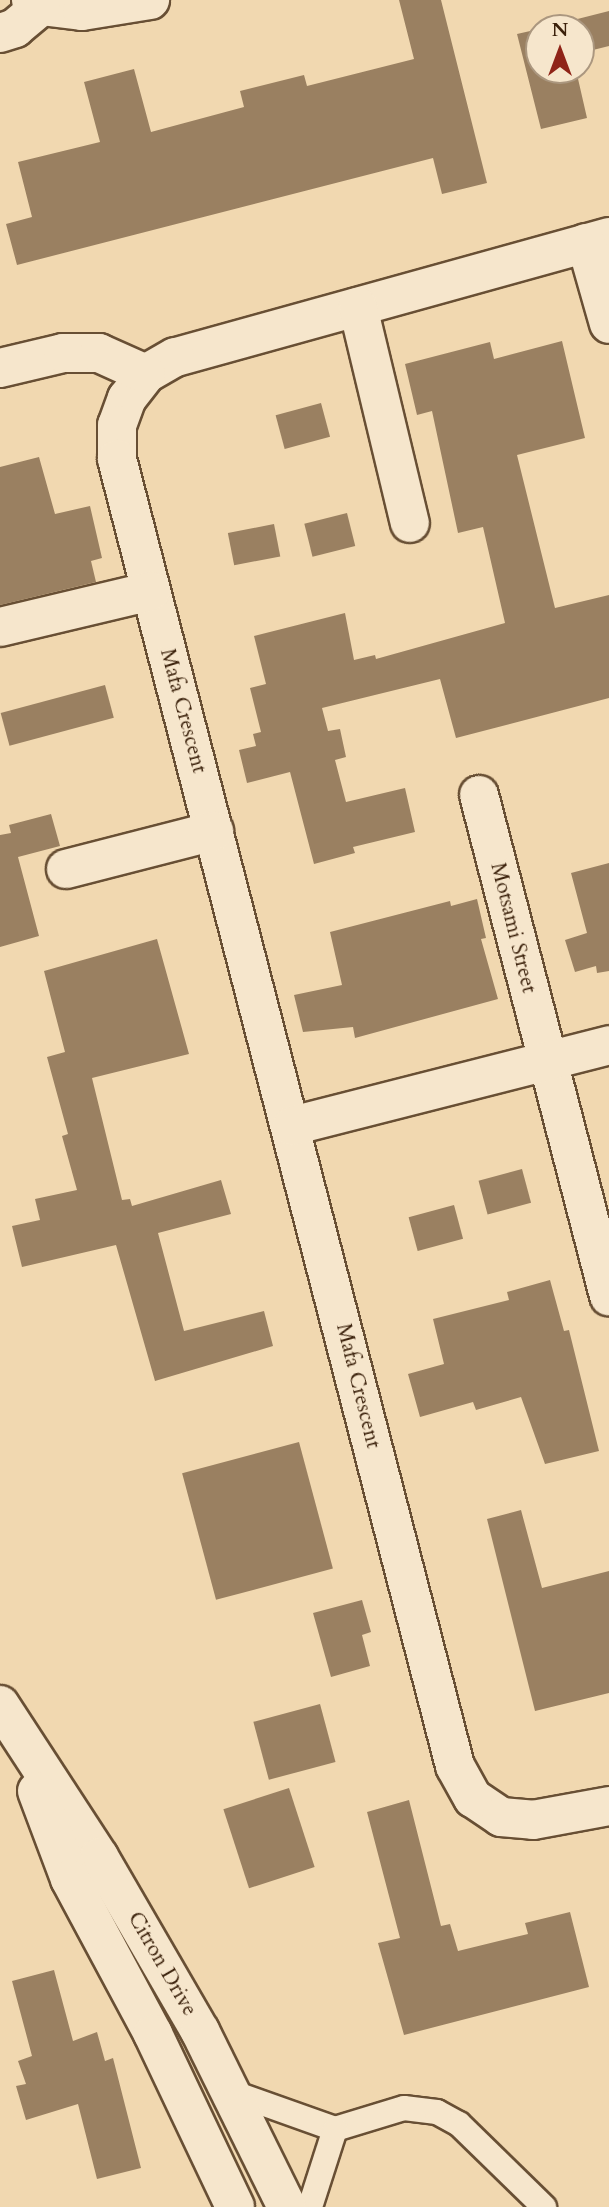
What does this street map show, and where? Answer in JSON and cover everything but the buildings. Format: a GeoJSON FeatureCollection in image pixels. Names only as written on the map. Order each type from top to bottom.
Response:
{"type":"FeatureCollection","features":[{"type":"Feature","properties":{"kind":"street"},"geometry":{"type":"LineString","coordinates":[[0,33],[15,28],[36,3],[82,11],[150,0]]}},
{"type":"Feature","properties":{"kind":"street","name":"Mafa Crescent"},"geometry":{"type":"LineString","coordinates":[[609,324],[598,240],[175,357],[146,374],[127,398],[117,425],[117,459],[292,1126],[455,1766],[473,1798],[501,1817],[533,1820],[609,1806]]}},
{"type":"Feature","properties":{"kind":"street"},"geometry":{"type":"LineString","coordinates":[[358,307],[410,523]]}},
{"type":"Feature","properties":{"kind":"street"},"geometry":{"type":"LineString","coordinates":[[0,368],[62,353],[99,353],[146,374]]}},
{"type":"Feature","properties":{"kind":"street"},"geometry":{"type":"LineString","coordinates":[[0,627],[151,590]]}},
{"type":"Feature","properties":{"kind":"street","name":"Motsami Street"},"geometry":{"type":"LineString","coordinates":[[479,795],[609,1296]]}},
{"type":"Feature","properties":{"kind":"street"},"geometry":{"type":"LineString","coordinates":[[66,869],[214,831]]}},
{"type":"Feature","properties":{"kind":"street"},"geometry":{"type":"LineString","coordinates":[[292,1126],[609,1045]]}},
{"type":"Feature","properties":{"kind":"street","name":"Citron Drive"},"geometry":{"type":"LineString","coordinates":[[8,1719],[99,1857],[231,2092],[287,2207]]}},
{"type":"Feature","properties":{"kind":"street","name":"Citron Drive"},"geometry":{"type":"LineString","coordinates":[[8,1719],[70,1879],[153,2034],[235,2207]]}},
{"type":"Feature","properties":{"kind":"lane"},"geometry":{"type":"LineString","coordinates":[[231,2092],[335,2129],[404,2108],[437,2112],[459,2124],[544,2207]]}},
{"type":"Feature","properties":{"kind":"lane"},"geometry":{"type":"LineString","coordinates":[[310,2207],[335,2129]]}}]}
